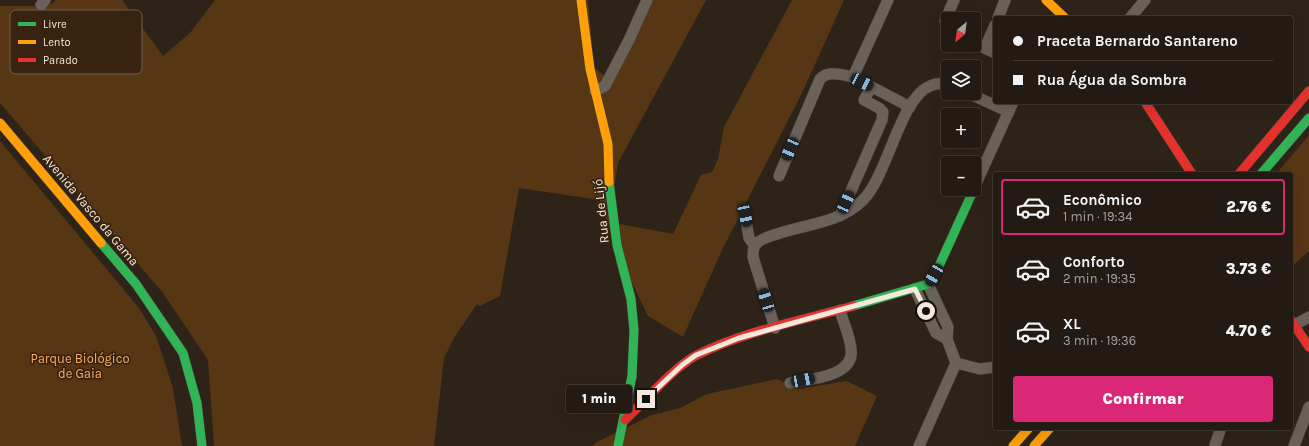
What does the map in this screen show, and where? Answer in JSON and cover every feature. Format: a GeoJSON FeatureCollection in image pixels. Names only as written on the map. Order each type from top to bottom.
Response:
{"type":"FeatureCollection","features":[{"type":"Feature","properties":{"kind":"main road","name":"Rua de Lijó"},"geometry":{"type":"LineString","coordinates":[[581,0],[595,91],[608,144],[610,198],[617,245],[631,299],[634,330],[632,376],[625,420],[618,446]]}},
{"type":"Feature","properties":{"kind":"main road"},"geometry":{"type":"LineString","coordinates":[[1050,3],[1063,16]]}},
{"type":"Feature","properties":{"kind":"main road"},"geometry":{"type":"LineString","coordinates":[[1240,172],[1309,90]]}},
{"type":"Feature","properties":{"kind":"main road"},"geometry":{"type":"LineString","coordinates":[[1146,104],[1191,172]]}},
{"type":"Feature","properties":{"kind":"main road"},"geometry":{"type":"LineString","coordinates":[[1263,172],[1309,118]]}},
{"type":"Feature","properties":{"kind":"main road","name":"Avenida Vasco da Gama"},"geometry":{"type":"LineString","coordinates":[[0,123],[136,284],[183,353],[197,403],[202,446]]}},
{"type":"Feature","properties":{"kind":"main road"},"geometry":{"type":"LineString","coordinates":[[625,420],[682,365],[696,355],[739,338],[915,289],[928,284],[939,266],[971,196]]}},
{"type":"Feature","properties":{"kind":"main road","name":"Avenida Vasco da Gama"},"geometry":{"type":"LineString","coordinates":[[159,316],[171,354]]}},
{"type":"Feature","properties":{"kind":"main road"},"geometry":{"type":"LineString","coordinates":[[1293,322],[1309,346]]}},
{"type":"Feature","properties":{"kind":"main road"},"geometry":{"type":"LineString","coordinates":[[1013,446],[1027,430]]}},
{"type":"Feature","properties":{"kind":"main road"},"geometry":{"type":"LineString","coordinates":[[1034,446],[1048,430]]}},
{"type":"Feature","properties":{"kind":"street"},"geometry":{"type":"LineString","coordinates":[[595,91],[605,86],[629,40],[647,0]]}},
{"type":"Feature","properties":{"kind":"street"},"geometry":{"type":"LineString","coordinates":[[853,77],[888,0]]}},
{"type":"Feature","properties":{"kind":"street"},"geometry":{"type":"LineString","coordinates":[[949,12],[954,0]]}},
{"type":"Feature","properties":{"kind":"street"},"geometry":{"type":"LineString","coordinates":[[999,16],[1006,0]]}},
{"type":"Feature","properties":{"kind":"street"},"geometry":{"type":"LineString","coordinates":[[1132,16],[1144,0]]}},
{"type":"Feature","properties":{"kind":"street"},"geometry":{"type":"LineString","coordinates":[[1048,16],[1050,3]]}},
{"type":"Feature","properties":{"kind":"street"},"geometry":{"type":"LineString","coordinates":[[990,50],[993,35]]}},
{"type":"Feature","properties":{"kind":"street"},"geometry":{"type":"LineString","coordinates":[[778,176],[822,76],[832,74],[853,77],[910,107]]}},
{"type":"Feature","properties":{"kind":"street"},"geometry":{"type":"LineString","coordinates":[[775,328],[753,257],[755,246],[758,242],[781,233],[826,221],[847,213],[864,199],[876,182],[910,107],[920,93],[930,86],[941,85]]}},
{"type":"Feature","properties":{"kind":"street"},"geometry":{"type":"LineString","coordinates":[[840,216],[882,120],[883,112],[879,108],[864,100],[871,87]]}},
{"type":"Feature","properties":{"kind":"street"},"geometry":{"type":"LineString","coordinates":[[981,97],[993,101]]}},
{"type":"Feature","properties":{"kind":"street"},"geometry":{"type":"LineString","coordinates":[[981,173],[1011,107]]}},
{"type":"Feature","properties":{"kind":"street"},"geometry":{"type":"LineString","coordinates":[[745,215],[749,238],[755,246]]}},
{"type":"Feature","properties":{"kind":"street"},"geometry":{"type":"LineString","coordinates":[[919,446],[956,363],[947,339],[948,327],[928,284]]}},
{"type":"Feature","properties":{"kind":"street"},"geometry":{"type":"LineString","coordinates":[[915,289],[936,333],[947,339]]}},
{"type":"Feature","properties":{"kind":"street"},"geometry":{"type":"LineString","coordinates":[[790,383],[839,372],[849,361],[851,349],[840,310]]}},
{"type":"Feature","properties":{"kind":"street"},"geometry":{"type":"LineString","coordinates":[[1293,322],[1309,317]]}},
{"type":"Feature","properties":{"kind":"street"},"geometry":{"type":"LineString","coordinates":[[956,363],[980,369],[993,367]]}},
{"type":"Feature","properties":{"kind":"street"},"geometry":{"type":"LineString","coordinates":[[1294,446],[1309,407]]}},
{"type":"Feature","properties":{"kind":"street"},"geometry":{"type":"LineString","coordinates":[[1216,446],[1220,430]]}},
{"type":"Feature","properties":{"kind":"green space"},"geometry":{"type":"Polygon","coordinates":[[[56,0],[122,0],[129,10],[10,10],[10,74],[142,74],[142,27],[163,56],[190,33],[215,0],[588,0],[594,67],[609,80],[651,0],[706,0],[618,163],[609,222],[673,234],[701,175],[712,172],[718,159],[724,127],[792,0],[844,0],[802,93],[723,248],[683,337],[648,316],[617,251],[600,200],[519,188],[500,296],[480,306],[477,304],[455,336],[444,358],[434,446],[214,446],[208,360],[163,293],[0,103],[0,6],[40,6],[52,4],[56,0]]]}},
{"type":"Feature","properties":{"kind":"green space"},"geometry":{"type":"Polygon","coordinates":[[[1309,135],[1309,251],[1293,265],[1293,172],[1278,172],[1309,135]]]}},
{"type":"Feature","properties":{"kind":"green space","name":"Parque Biológico de Gaia"},"geometry":{"type":"Polygon","coordinates":[[[0,141],[139,308],[156,336],[173,388],[182,446],[0,446],[0,141]]]}},
{"type":"Feature","properties":{"kind":"green space"},"geometry":{"type":"Polygon","coordinates":[[[777,379],[798,389],[847,381],[877,396],[855,446],[592,446],[597,442],[652,415],[680,408],[707,394],[777,379]]]}},
{"type":"Feature","properties":{"kind":"traffic: fast"},"geometry":{"type":"LineString","coordinates":[[1263,172],[1309,118]]}},
{"type":"Feature","properties":{"kind":"traffic: fast"},"geometry":{"type":"LineString","coordinates":[[609,182],[617,245],[631,299],[634,330],[632,376],[618,446]]}},
{"type":"Feature","properties":{"kind":"traffic: fast"},"geometry":{"type":"LineString","coordinates":[[853,306],[928,284],[939,266],[971,196]]}},
{"type":"Feature","properties":{"kind":"traffic: fast"},"geometry":{"type":"LineString","coordinates":[[101,243],[136,284],[183,353],[197,403],[202,446]]}},
{"type":"Feature","properties":{"kind":"traffic: slow"},"geometry":{"type":"LineString","coordinates":[[581,0],[590,69],[608,144],[609,182]]}},
{"type":"Feature","properties":{"kind":"traffic: slow"},"geometry":{"type":"LineString","coordinates":[[1046,0],[1063,16]]}},
{"type":"Feature","properties":{"kind":"traffic: slow"},"geometry":{"type":"LineString","coordinates":[[0,123],[101,243]]}},
{"type":"Feature","properties":{"kind":"traffic: slow"},"geometry":{"type":"LineString","coordinates":[[1013,446],[1027,430]]}},
{"type":"Feature","properties":{"kind":"traffic: slow"},"geometry":{"type":"LineString","coordinates":[[1034,446],[1048,430]]}},
{"type":"Feature","properties":{"kind":"traffic: jam"},"geometry":{"type":"LineString","coordinates":[[1241,172],[1309,91]]}},
{"type":"Feature","properties":{"kind":"traffic: jam"},"geometry":{"type":"LineString","coordinates":[[1146,104],[1191,172]]}},
{"type":"Feature","properties":{"kind":"traffic: jam"},"geometry":{"type":"LineString","coordinates":[[625,420],[679,367],[697,355],[753,333],[853,306]]}},
{"type":"Feature","properties":{"kind":"traffic: jam"},"geometry":{"type":"LineString","coordinates":[[1293,323],[1309,347]]}},
{"type":"Feature","properties":{"kind":"route"},"geometry":{"type":"LineString","coordinates":[[646,399],[682,365],[696,355],[739,338],[915,289],[926,311]]}}]}
